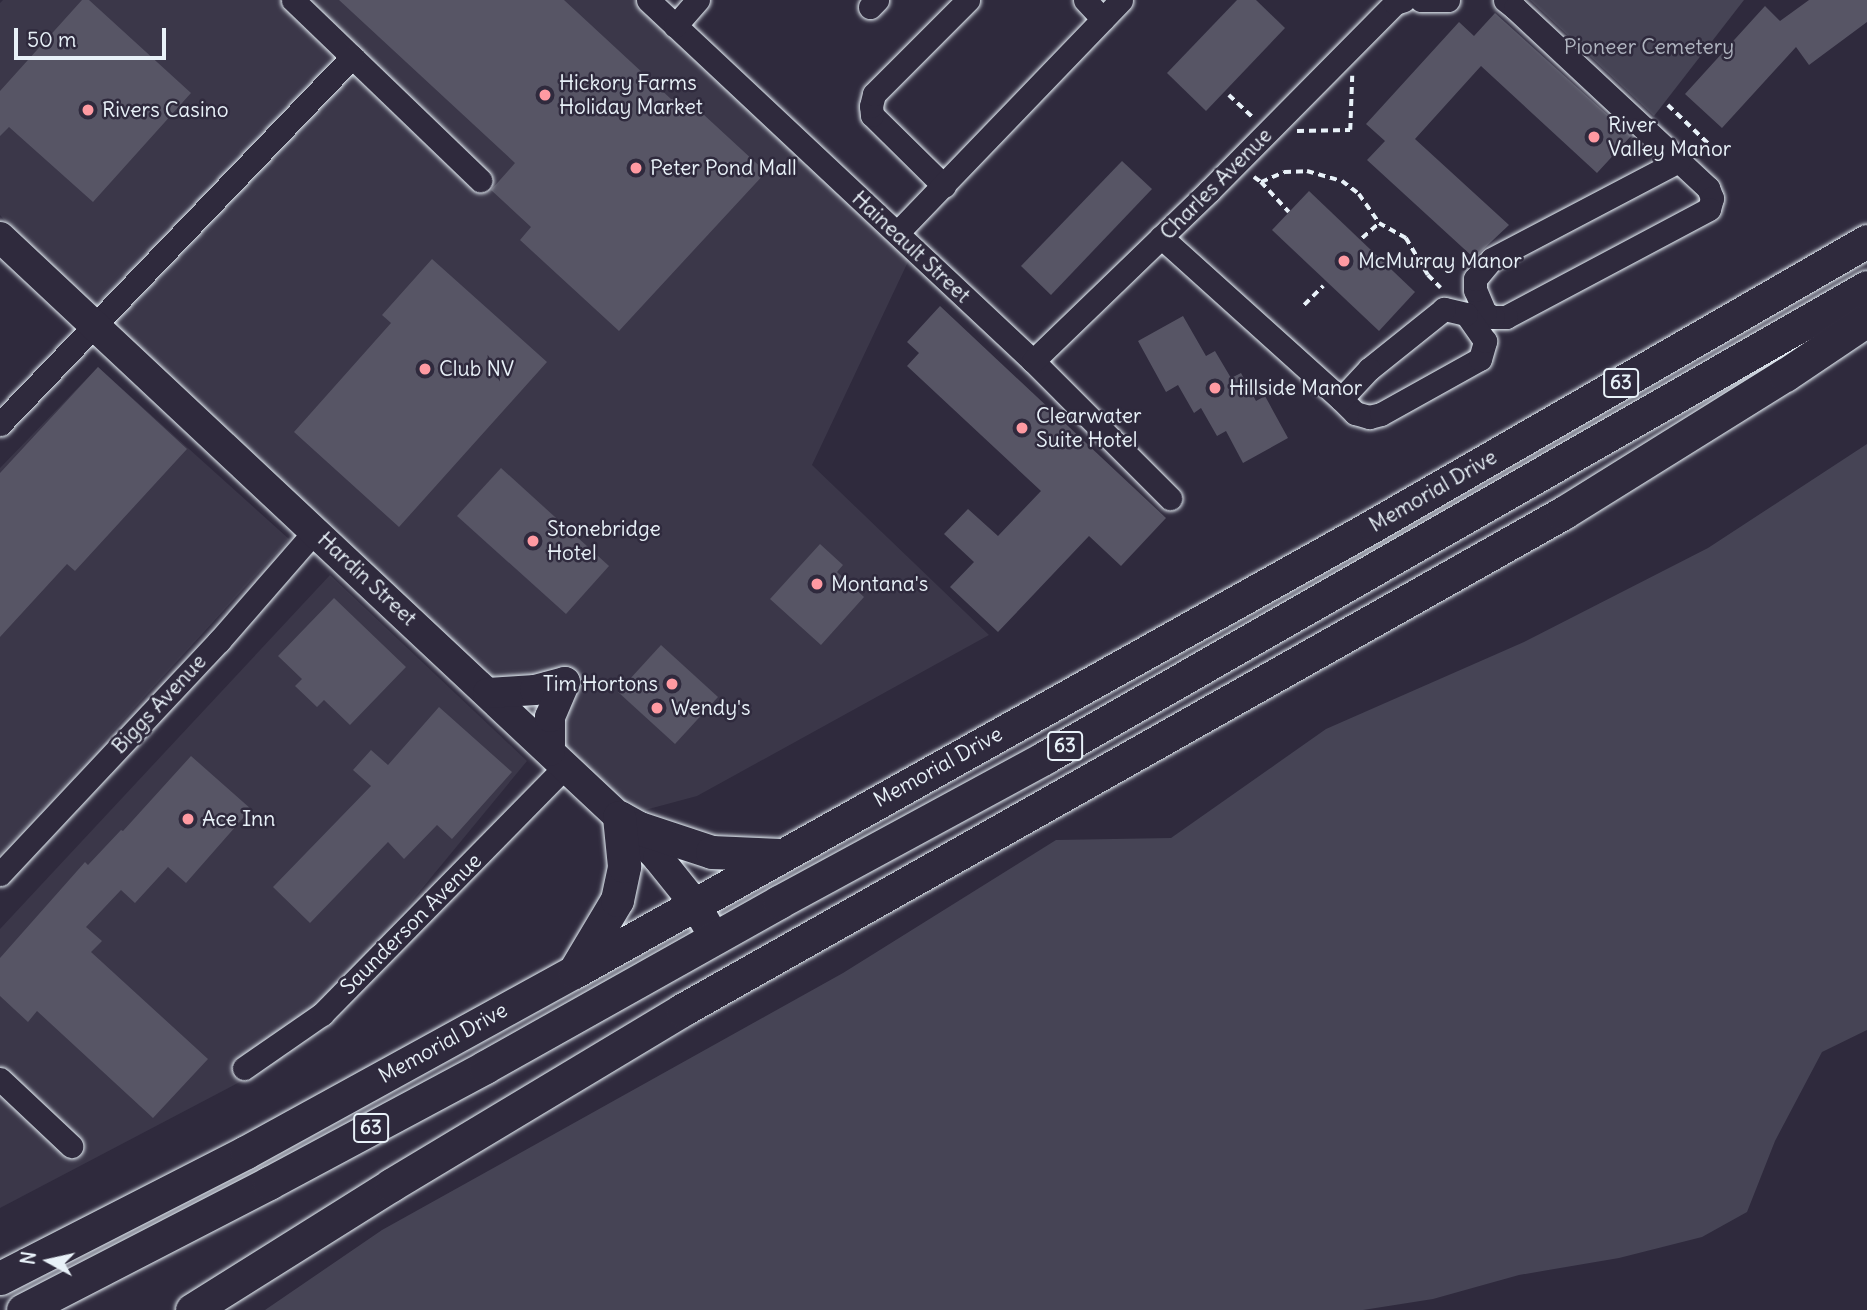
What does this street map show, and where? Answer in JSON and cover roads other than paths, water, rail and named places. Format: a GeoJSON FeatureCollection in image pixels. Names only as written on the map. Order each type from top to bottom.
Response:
{"type":"FeatureCollection","features":[{"type":"Feature","properties":{"kind":"highway","name":"Memorial Drive"},"geometry":{"type":"LineString","coordinates":[[0,1278],[246,1152],[574,972],[1374,525],[1867,241]]}},
{"type":"Feature","properties":{"kind":"highway","name":"Memorial Drive"},"geometry":{"type":"LineString","coordinates":[[23,1310],[281,1177],[1044,758],[1867,287]]}},
{"type":"Feature","properties":{"kind":"highway"},"geometry":{"type":"LineString","coordinates":[[192,1310],[391,1185],[682,1010],[1563,513],[1867,320]]}},
{"type":"Feature","properties":{"kind":"highway"},"geometry":{"type":"LineString","coordinates":[[619,817],[639,828],[712,852],[780,855]]}},
{"type":"Feature","properties":{"kind":"highway"},"geometry":{"type":"LineString","coordinates":[[574,972],[617,900],[624,866],[619,817]]}},
{"type":"Feature","properties":{"kind":"main road","name":"Hardin Street"},"geometry":{"type":"LineString","coordinates":[[0,237],[619,817],[658,858],[695,904],[715,938]]}},
{"type":"Feature","properties":{"kind":"main road"},"geometry":{"type":"LineString","coordinates":[[488,693],[534,690],[565,682],[550,717],[558,758]]}},
{"type":"Feature","properties":{"kind":"street"},"geometry":{"type":"LineString","coordinates":[[293,0],[480,180]]}},
{"type":"Feature","properties":{"kind":"street","name":"Haineault Street"},"geometry":{"type":"LineString","coordinates":[[648,0],[1033,361],[1170,498]]}},
{"type":"Feature","properties":{"kind":"street"},"geometry":{"type":"LineString","coordinates":[[675,26],[698,0]]}},
{"type":"Feature","properties":{"kind":"street"},"geometry":{"type":"LineString","coordinates":[[944,186],[872,116],[871,106],[874,94],[968,0]]}},
{"type":"Feature","properties":{"kind":"street"},"geometry":{"type":"LineString","coordinates":[[1085,0],[1103,19]]}},
{"type":"Feature","properties":{"kind":"street"},"geometry":{"type":"LineString","coordinates":[[897,233],[1121,0]]}},
{"type":"Feature","properties":{"kind":"street"},"geometry":{"type":"LineString","coordinates":[[1421,0],[1448,0]]}},
{"type":"Feature","properties":{"kind":"street"},"geometry":{"type":"LineString","coordinates":[[1505,0],[1679,161],[1708,188],[1712,198],[1709,209],[1506,317],[1493,317],[1485,313],[1475,290],[1475,279],[1492,259],[1679,161]]}},
{"type":"Feature","properties":{"kind":"street","name":"Charles Avenue"},"geometry":{"type":"LineString","coordinates":[[1033,361],[1237,163],[1353,45],[1400,2]]}},
{"type":"Feature","properties":{"kind":"street"},"geometry":{"type":"LineString","coordinates":[[0,424],[352,57]]}},
{"type":"Feature","properties":{"kind":"street"},"geometry":{"type":"LineString","coordinates":[[1161,237],[1340,400],[1355,413],[1369,416],[1381,414],[1480,359],[1485,341],[1466,314],[1444,309],[1369,369],[1340,400]]}},
{"type":"Feature","properties":{"kind":"street","name":"Biggs Avenue"},"geometry":{"type":"LineString","coordinates":[[0,874],[219,641],[315,531]]}},
{"type":"Feature","properties":{"kind":"street","name":"Saunderson Avenue"},"geometry":{"type":"LineString","coordinates":[[244,1068],[322,1014],[558,758]]}},
{"type":"Feature","properties":{"kind":"street"},"geometry":{"type":"LineString","coordinates":[[0,1079],[71,1146]]}},
{"type":"Feature","properties":{"kind":"place","name":"Hickory Farms Holiday Market"},"geometry":{"type":"Point","coordinates":[545,95]}},
{"type":"Feature","properties":{"kind":"place","name":"Rivers Casino"},"geometry":{"type":"Point","coordinates":[88,110]}},
{"type":"Feature","properties":{"kind":"place","name":"River Valley Manor"},"geometry":{"type":"Point","coordinates":[1594,137]}},
{"type":"Feature","properties":{"kind":"place","name":"Peter Pond Mall"},"geometry":{"type":"Point","coordinates":[636,168]}},
{"type":"Feature","properties":{"kind":"place","name":"McMurray Manor"},"geometry":{"type":"Point","coordinates":[1344,261]}},
{"type":"Feature","properties":{"kind":"place","name":"Club NV"},"geometry":{"type":"Point","coordinates":[425,369]}},
{"type":"Feature","properties":{"kind":"place","name":"Hillside Manor"},"geometry":{"type":"Point","coordinates":[1215,388]}},
{"type":"Feature","properties":{"kind":"place","name":"Clearwater Suite Hotel"},"geometry":{"type":"Point","coordinates":[1022,428]}},
{"type":"Feature","properties":{"kind":"place","name":"Stonebridge Hotel"},"geometry":{"type":"Point","coordinates":[533,541]}},
{"type":"Feature","properties":{"kind":"place","name":"Montana's"},"geometry":{"type":"Point","coordinates":[817,584]}},
{"type":"Feature","properties":{"kind":"place","name":"Tim Hortons"},"geometry":{"type":"Point","coordinates":[672,684]}},
{"type":"Feature","properties":{"kind":"place","name":"Wendy's"},"geometry":{"type":"Point","coordinates":[657,708]}},
{"type":"Feature","properties":{"kind":"place","name":"Ace Inn"},"geometry":{"type":"Point","coordinates":[188,819]}},
{"type":"Feature","properties":{"kind":"park label","name":"Pioneer Cemetery"},"geometry":{"type":"Point","coordinates":[1649,47]}}]}
